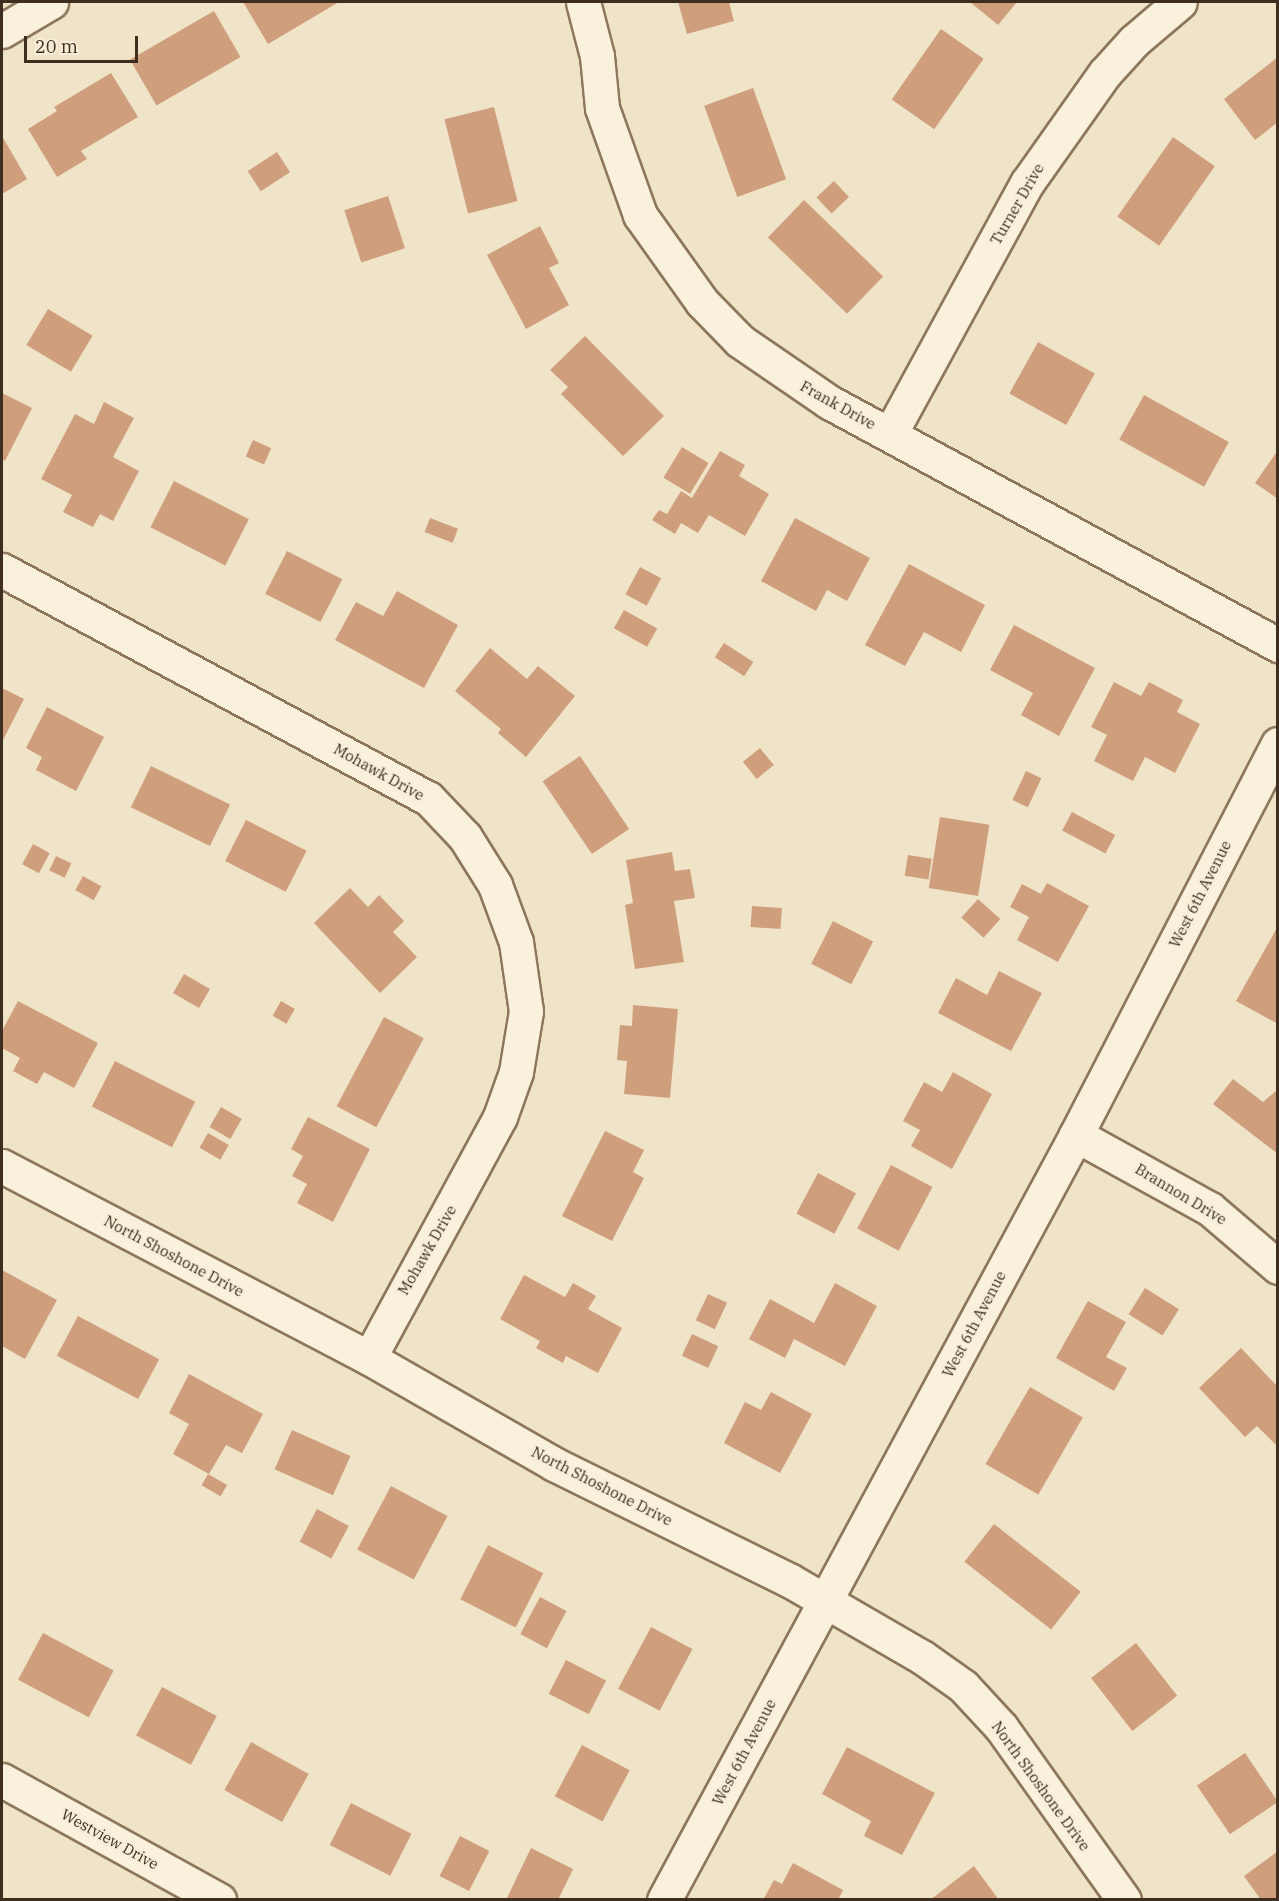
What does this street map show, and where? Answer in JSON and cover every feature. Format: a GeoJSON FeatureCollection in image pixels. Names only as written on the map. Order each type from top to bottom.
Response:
{"type":"FeatureCollection","features":[{"type":"Feature","properties":{"kind":"street"},"geometry":{"type":"LineString","coordinates":[[2,31],[51,2]]}},
{"type":"Feature","properties":{"kind":"street","name":"Frank Drive"},"geometry":{"type":"LineString","coordinates":[[583,2],[597,56],[602,108],[628,186],[669,260],[740,341],[830,402],[1278,645]]}},
{"type":"Feature","properties":{"kind":"street","name":"Turner Drive"},"geometry":{"type":"LineString","coordinates":[[890,434],[1027,183],[1105,73],[1134,41],[1180,2]]}},
{"type":"Feature","properties":{"kind":"street","name":"Mohawk Drive"},"geometry":{"type":"LineString","coordinates":[[2,570],[428,798],[465,837],[495,885],[516,942],[526,1011],[516,1072],[500,1117],[369,1358]]}},
{"type":"Feature","properties":{"kind":"street","name":"West 6th Avenue"},"geometry":{"type":"LineString","coordinates":[[664,1899],[1076,1135],[1278,744]]}},
{"type":"Feature","properties":{"kind":"street","name":"Brannon Drive"},"geometry":{"type":"LineString","coordinates":[[1076,1135],[1210,1209],[1278,1267]]}},
{"type":"Feature","properties":{"kind":"street","name":"North Shoshone Drive"},"geometry":{"type":"LineString","coordinates":[[2,1166],[369,1358],[554,1464],[826,1600],[963,1686],[1036,1772],[1124,1899]]}},
{"type":"Feature","properties":{"kind":"street","name":"Westview Drive"},"geometry":{"type":"LineString","coordinates":[[2,1780],[219,1899]]}},
{"type":"Feature","properties":{"kind":"building"},"geometry":{"type":"Polygon","coordinates":[[[243,2],[339,2],[268,44],[243,2]]]}},
{"type":"Feature","properties":{"kind":"building"},"geometry":{"type":"Polygon","coordinates":[[[678,2],[729,2],[734,21],[687,34],[678,2]]]}},
{"type":"Feature","properties":{"kind":"building"},"geometry":{"type":"Polygon","coordinates":[[[970,2],[1017,2],[998,25],[970,2]]]}},
{"type":"Feature","properties":{"kind":"building"},"geometry":{"type":"Polygon","coordinates":[[[214,11],[240,57],[156,105],[130,60],[214,11]]]}},
{"type":"Feature","properties":{"kind":"building"},"geometry":{"type":"Polygon","coordinates":[[[941,29],[984,59],[934,129],[892,99],[941,29]]]}},
{"type":"Feature","properties":{"kind":"building"},"geometry":{"type":"Polygon","coordinates":[[[1278,57],[1278,122],[1255,140],[1224,99],[1278,57]]]}},
{"type":"Feature","properties":{"kind":"building"},"geometry":{"type":"Polygon","coordinates":[[[111,73],[138,117],[81,151],[87,159],[57,177],[28,129],[57,111],[54,107],[111,73]]]}},
{"type":"Feature","properties":{"kind":"building"},"geometry":{"type":"Polygon","coordinates":[[[753,88],[786,179],[737,197],[704,106],[753,88]]]}},
{"type":"Feature","properties":{"kind":"building"},"geometry":{"type":"Polygon","coordinates":[[[494,107],[517,201],[468,213],[445,119],[494,107]]]}},
{"type":"Feature","properties":{"kind":"building"},"geometry":{"type":"Polygon","coordinates":[[[2,136],[27,179],[2,194],[2,136]]]}},
{"type":"Feature","properties":{"kind":"building"},"geometry":{"type":"Polygon","coordinates":[[[1173,137],[1215,166],[1159,246],[1117,216],[1173,137]]]}},
{"type":"Feature","properties":{"kind":"building"},"geometry":{"type":"Polygon","coordinates":[[[277,152],[290,172],[261,191],[248,171],[277,152]]]}},
{"type":"Feature","properties":{"kind":"building"},"geometry":{"type":"Polygon","coordinates":[[[834,181],[849,197],[831,213],[816,197],[834,181]]]}},
{"type":"Feature","properties":{"kind":"building"},"geometry":{"type":"Polygon","coordinates":[[[388,196],[405,248],[361,263],[344,210],[388,196]]]}},
{"type":"Feature","properties":{"kind":"building"},"geometry":{"type":"Polygon","coordinates":[[[804,200],[883,276],[847,314],[768,237],[804,200]]]}},
{"type":"Feature","properties":{"kind":"building"},"geometry":{"type":"Polygon","coordinates":[[[540,226],[559,263],[549,268],[569,305],[526,329],[487,255],[540,226]]]}},
{"type":"Feature","properties":{"kind":"building"},"geometry":{"type":"Polygon","coordinates":[[[48,309],[93,336],[71,372],[26,345],[48,309]]]}},
{"type":"Feature","properties":{"kind":"building"},"geometry":{"type":"Polygon","coordinates":[[[585,336],[664,416],[623,456],[561,394],[568,387],[550,370],[585,336]]]}},
{"type":"Feature","properties":{"kind":"building"},"geometry":{"type":"Polygon","coordinates":[[[1038,342],[1095,374],[1066,425],[1009,394],[1038,342]]]}},
{"type":"Feature","properties":{"kind":"building"},"geometry":{"type":"Polygon","coordinates":[[[2,393],[32,408],[5,461],[2,459],[2,393]]]}},
{"type":"Feature","properties":{"kind":"building"},"geometry":{"type":"Polygon","coordinates":[[[1144,395],[1229,442],[1204,487],[1119,440],[1144,395]]]}},
{"type":"Feature","properties":{"kind":"building"},"geometry":{"type":"Polygon","coordinates":[[[104,402],[134,418],[113,457],[139,471],[113,521],[100,514],[93,527],[63,512],[72,495],[41,479],[75,414],[94,424],[104,402]]]}},
{"type":"Feature","properties":{"kind":"building"},"geometry":{"type":"Polygon","coordinates":[[[253,440],[271,448],[264,465],[246,456],[253,440]]]}},
{"type":"Feature","properties":{"kind":"building"},"geometry":{"type":"Polygon","coordinates":[[[682,447],[709,463],[690,494],[663,478],[682,447]]]}},
{"type":"Feature","properties":{"kind":"building"},"geometry":{"type":"Polygon","coordinates":[[[1278,450],[1278,499],[1255,483],[1278,450]]]}},
{"type":"Feature","properties":{"kind":"building"},"geometry":{"type":"Polygon","coordinates":[[[720,451],[745,465],[739,476],[769,494],[745,536],[709,515],[698,533],[681,523],[675,534],[652,520],[659,510],[667,514],[681,491],[692,498],[720,451]]]}},
{"type":"Feature","properties":{"kind":"building"},"geometry":{"type":"Polygon","coordinates":[[[174,481],[249,519],[225,565],[150,527],[174,481]]]}},
{"type":"Feature","properties":{"kind":"building"},"geometry":{"type":"Polygon","coordinates":[[[430,518],[458,529],[453,543],[425,532],[430,518]]]}},
{"type":"Feature","properties":{"kind":"building"},"geometry":{"type":"Polygon","coordinates":[[[795,518],[870,558],[847,601],[827,590],[816,611],[761,581],[795,518]]]}},
{"type":"Feature","properties":{"kind":"building"},"geometry":{"type":"Polygon","coordinates":[[[287,551],[342,579],[320,622],[265,594],[287,551]]]}},
{"type":"Feature","properties":{"kind":"building"},"geometry":{"type":"Polygon","coordinates":[[[909,564],[985,605],[961,652],[924,632],[905,666],[865,645],[909,564]]]}},
{"type":"Feature","properties":{"kind":"building"},"geometry":{"type":"Polygon","coordinates":[[[640,567],[661,578],[647,606],[625,594],[640,567]]]}},
{"type":"Feature","properties":{"kind":"building"},"geometry":{"type":"Polygon","coordinates":[[[397,591],[458,625],[424,688],[335,640],[356,602],[383,616],[397,591]]]}},
{"type":"Feature","properties":{"kind":"building"},"geometry":{"type":"Polygon","coordinates":[[[624,610],[657,628],[647,647],[614,628],[624,610]]]}},
{"type":"Feature","properties":{"kind":"building"},"geometry":{"type":"Polygon","coordinates":[[[1014,625],[1095,668],[1059,736],[1021,715],[1033,693],[990,670],[1014,625]]]}},
{"type":"Feature","properties":{"kind":"building"},"geometry":{"type":"Polygon","coordinates":[[[724,643],[753,662],[744,676],[715,657],[724,643]]]}},
{"type":"Feature","properties":{"kind":"building"},"geometry":{"type":"Polygon","coordinates":[[[490,648],[527,679],[538,666],[575,696],[526,757],[498,733],[501,729],[455,691],[490,648]]]}},
{"type":"Feature","properties":{"kind":"building"},"geometry":{"type":"Polygon","coordinates":[[[1114,682],[1141,696],[1149,682],[1183,700],[1177,712],[1200,724],[1175,773],[1145,757],[1133,781],[1094,761],[1107,735],[1091,727],[1114,682]]]}},
{"type":"Feature","properties":{"kind":"building"},"geometry":{"type":"Polygon","coordinates":[[[2,688],[24,699],[2,742],[2,688]]]}},
{"type":"Feature","properties":{"kind":"building"},"geometry":{"type":"Polygon","coordinates":[[[47,707],[104,737],[76,791],[36,770],[42,757],[26,748],[47,707]]]}},
{"type":"Feature","properties":{"kind":"building"},"geometry":{"type":"Polygon","coordinates":[[[760,748],[774,765],[757,779],[743,762],[760,748]]]}},
{"type":"Feature","properties":{"kind":"building"},"geometry":{"type":"Polygon","coordinates":[[[580,756],[629,829],[592,854],[543,781],[580,756]]]}},
{"type":"Feature","properties":{"kind":"building"},"geometry":{"type":"Polygon","coordinates":[[[151,766],[230,805],[210,846],[131,807],[151,766]]]}},
{"type":"Feature","properties":{"kind":"building"},"geometry":{"type":"Polygon","coordinates":[[[1026,771],[1041,778],[1028,807],[1012,800],[1026,771]]]}},
{"type":"Feature","properties":{"kind":"building"},"geometry":{"type":"Polygon","coordinates":[[[1072,812],[1115,835],[1105,854],[1062,831],[1072,812]]]}},
{"type":"Feature","properties":{"kind":"building"},"geometry":{"type":"Polygon","coordinates":[[[940,817],[989,825],[978,896],[929,888],[940,817]]]}},
{"type":"Feature","properties":{"kind":"building"},"geometry":{"type":"Polygon","coordinates":[[[246,820],[307,851],[286,892],[225,861],[246,820]]]}},
{"type":"Feature","properties":{"kind":"building"},"geometry":{"type":"Polygon","coordinates":[[[33,844],[50,853],[39,873],[22,864],[33,844]]]}},
{"type":"Feature","properties":{"kind":"building"},"geometry":{"type":"Polygon","coordinates":[[[672,852],[675,871],[690,869],[695,898],[674,901],[684,962],[635,969],[625,905],[633,903],[626,860],[672,852]]]}},
{"type":"Feature","properties":{"kind":"building"},"geometry":{"type":"Polygon","coordinates":[[[908,855],[932,859],[928,879],[905,876],[908,855]]]}},
{"type":"Feature","properties":{"kind":"building"},"geometry":{"type":"Polygon","coordinates":[[[56,856],[71,863],[65,878],[49,871],[56,856]]]}},
{"type":"Feature","properties":{"kind":"building"},"geometry":{"type":"Polygon","coordinates":[[[83,876],[101,886],[94,900],[75,890],[83,876]]]}},
{"type":"Feature","properties":{"kind":"building"},"geometry":{"type":"Polygon","coordinates":[[[1047,883],[1089,906],[1058,962],[1017,940],[1029,917],[1010,907],[1022,884],[1041,894],[1047,883]]]}},
{"type":"Feature","properties":{"kind":"building"},"geometry":{"type":"Polygon","coordinates":[[[350,888],[368,907],[379,895],[404,921],[393,932],[417,957],[380,993],[314,923],[350,888]]]}},
{"type":"Feature","properties":{"kind":"building"},"geometry":{"type":"Polygon","coordinates":[[[978,899],[1000,919],[984,938],[961,918],[978,899]]]}},
{"type":"Feature","properties":{"kind":"building"},"geometry":{"type":"Polygon","coordinates":[[[752,906],[782,908],[780,929],[751,927],[752,906]]]}},
{"type":"Feature","properties":{"kind":"building"},"geometry":{"type":"Polygon","coordinates":[[[833,921],[873,941],[851,984],[811,964],[833,921]]]}},
{"type":"Feature","properties":{"kind":"building"},"geometry":{"type":"Polygon","coordinates":[[[1278,926],[1278,1024],[1236,1001],[1278,926]]]}},
{"type":"Feature","properties":{"kind":"building"},"geometry":{"type":"Polygon","coordinates":[[[999,971],[1042,993],[1011,1051],[938,1013],[956,978],[987,995],[999,971]]]}},
{"type":"Feature","properties":{"kind":"building"},"geometry":{"type":"Polygon","coordinates":[[[184,974],[210,989],[199,1008],[173,993],[184,974]]]}},
{"type":"Feature","properties":{"kind":"building"},"geometry":{"type":"Polygon","coordinates":[[[18,1001],[98,1043],[74,1088],[44,1072],[37,1084],[13,1071],[20,1058],[2,1048],[2,1031],[18,1001]]]}},
{"type":"Feature","properties":{"kind":"building"},"geometry":{"type":"Polygon","coordinates":[[[281,1001],[295,1009],[286,1024],[273,1016],[281,1001]]]}},
{"type":"Feature","properties":{"kind":"building"},"geometry":{"type":"Polygon","coordinates":[[[633,1005],[678,1009],[670,1098],[624,1094],[627,1061],[617,1060],[620,1025],[632,1026],[633,1005]]]}},
{"type":"Feature","properties":{"kind":"building"},"geometry":{"type":"Polygon","coordinates":[[[384,1017],[424,1038],[376,1127],[337,1106],[384,1017]]]}},
{"type":"Feature","properties":{"kind":"building"},"geometry":{"type":"Polygon","coordinates":[[[115,1061],[195,1102],[172,1147],[92,1106],[115,1061]]]}},
{"type":"Feature","properties":{"kind":"building"},"geometry":{"type":"Polygon","coordinates":[[[953,1072],[992,1094],[952,1169],[911,1146],[920,1130],[903,1121],[924,1082],[942,1092],[953,1072]]]}},
{"type":"Feature","properties":{"kind":"building"},"geometry":{"type":"Polygon","coordinates":[[[1233,1079],[1263,1102],[1278,1089],[1278,1154],[1213,1104],[1233,1079]]]}},
{"type":"Feature","properties":{"kind":"building"},"geometry":{"type":"Polygon","coordinates":[[[221,1107],[242,1119],[230,1139],[210,1127],[221,1107]]]}},
{"type":"Feature","properties":{"kind":"building"},"geometry":{"type":"Polygon","coordinates":[[[308,1117],[370,1149],[333,1222],[297,1203],[307,1184],[292,1176],[303,1156],[291,1149],[308,1117]]]}},
{"type":"Feature","properties":{"kind":"building"},"geometry":{"type":"Polygon","coordinates":[[[605,1131],[644,1150],[633,1172],[644,1178],[612,1241],[562,1216],[605,1131]]]}},
{"type":"Feature","properties":{"kind":"building"},"geometry":{"type":"Polygon","coordinates":[[[208,1133],[229,1145],[220,1160],[200,1148],[208,1133]]]}},
{"type":"Feature","properties":{"kind":"building"},"geometry":{"type":"Polygon","coordinates":[[[891,1165],[932,1187],[899,1251],[857,1229],[891,1165]]]}},
{"type":"Feature","properties":{"kind":"building"},"geometry":{"type":"Polygon","coordinates":[[[818,1173],[856,1193],[834,1234],[796,1214],[818,1173]]]}},
{"type":"Feature","properties":{"kind":"building"},"geometry":{"type":"Polygon","coordinates":[[[2,1270],[57,1300],[25,1359],[2,1346],[2,1270]]]}},
{"type":"Feature","properties":{"kind":"building"},"geometry":{"type":"Polygon","coordinates":[[[524,1275],[565,1297],[573,1283],[596,1296],[588,1309],[622,1328],[598,1373],[566,1356],[563,1363],[536,1348],[540,1341],[500,1319],[524,1275]]]}},
{"type":"Feature","properties":{"kind":"building"},"geometry":{"type":"Polygon","coordinates":[[[835,1283],[877,1306],[845,1366],[794,1339],[785,1358],[749,1339],[770,1299],[814,1323],[835,1283]]]}},
{"type":"Feature","properties":{"kind":"building"},"geometry":{"type":"Polygon","coordinates":[[[1145,1288],[1179,1309],[1162,1335],[1129,1314],[1145,1288]]]}},
{"type":"Feature","properties":{"kind":"building"},"geometry":{"type":"Polygon","coordinates":[[[708,1294],[727,1303],[715,1329],[696,1320],[708,1294]]]}},
{"type":"Feature","properties":{"kind":"building"},"geometry":{"type":"Polygon","coordinates":[[[1088,1301],[1126,1322],[1106,1357],[1127,1368],[1114,1391],[1056,1358],[1088,1301]]]}},
{"type":"Feature","properties":{"kind":"building"},"geometry":{"type":"Polygon","coordinates":[[[78,1316],[159,1359],[138,1399],[57,1356],[78,1316]]]}},
{"type":"Feature","properties":{"kind":"building"},"geometry":{"type":"Polygon","coordinates":[[[692,1334],[718,1346],[708,1368],[682,1356],[692,1334]]]}},
{"type":"Feature","properties":{"kind":"building"},"geometry":{"type":"Polygon","coordinates":[[[1241,1348],[1278,1387],[1278,1447],[1257,1426],[1245,1437],[1199,1388],[1241,1348]]]}},
{"type":"Feature","properties":{"kind":"building"},"geometry":{"type":"Polygon","coordinates":[[[189,1374],[263,1414],[242,1453],[226,1445],[209,1474],[173,1454],[189,1424],[169,1413],[189,1374]]]}},
{"type":"Feature","properties":{"kind":"building"},"geometry":{"type":"Polygon","coordinates":[[[1030,1387],[1083,1418],[1038,1495],[986,1464],[1030,1387]]]}},
{"type":"Feature","properties":{"kind":"building"},"geometry":{"type":"Polygon","coordinates":[[[771,1392],[812,1414],[780,1473],[724,1443],[745,1402],[761,1410],[771,1392]]]}},
{"type":"Feature","properties":{"kind":"building"},"geometry":{"type":"Polygon","coordinates":[[[292,1430],[350,1456],[333,1495],[275,1469],[292,1430]]]}},
{"type":"Feature","properties":{"kind":"building"},"geometry":{"type":"Polygon","coordinates":[[[208,1474],[227,1485],[221,1496],[202,1485],[208,1474]]]}},
{"type":"Feature","properties":{"kind":"building"},"geometry":{"type":"Polygon","coordinates":[[[391,1486],[448,1516],[414,1580],[357,1550],[391,1486]]]}},
{"type":"Feature","properties":{"kind":"building"},"geometry":{"type":"Polygon","coordinates":[[[317,1509],[349,1526],[331,1559],[300,1542],[317,1509]]]}},
{"type":"Feature","properties":{"kind":"building"},"geometry":{"type":"Polygon","coordinates":[[[994,1524],[1081,1592],[1051,1630],[964,1562],[994,1524]]]}},
{"type":"Feature","properties":{"kind":"building"},"geometry":{"type":"Polygon","coordinates":[[[488,1545],[543,1573],[516,1627],[460,1599],[488,1545]]]}},
{"type":"Feature","properties":{"kind":"building"},"geometry":{"type":"Polygon","coordinates":[[[540,1597],[566,1611],[547,1648],[520,1634],[540,1597]]]}},
{"type":"Feature","properties":{"kind":"building"},"geometry":{"type":"Polygon","coordinates":[[[651,1627],[692,1649],[660,1711],[618,1689],[651,1627]]]}},
{"type":"Feature","properties":{"kind":"building"},"geometry":{"type":"Polygon","coordinates":[[[43,1633],[114,1671],[89,1717],[18,1680],[43,1633]]]}},
{"type":"Feature","properties":{"kind":"building"},"geometry":{"type":"Polygon","coordinates":[[[1136,1643],[1177,1696],[1132,1731],[1091,1678],[1136,1643]]]}},
{"type":"Feature","properties":{"kind":"building"},"geometry":{"type":"Polygon","coordinates":[[[566,1660],[606,1680],[589,1714],[549,1694],[566,1660]]]}},
{"type":"Feature","properties":{"kind":"building"},"geometry":{"type":"Polygon","coordinates":[[[162,1687],[217,1716],[191,1765],[136,1736],[162,1687]]]}},
{"type":"Feature","properties":{"kind":"building"},"geometry":{"type":"Polygon","coordinates":[[[251,1742],[309,1774],[282,1822],[224,1790],[251,1742]]]}},
{"type":"Feature","properties":{"kind":"building"},"geometry":{"type":"Polygon","coordinates":[[[582,1745],[630,1770],[602,1822],[555,1796],[582,1745]]]}},
{"type":"Feature","properties":{"kind":"building"},"geometry":{"type":"Polygon","coordinates":[[[847,1747],[935,1793],[902,1855],[864,1836],[871,1821],[822,1794],[847,1747]]]}},
{"type":"Feature","properties":{"kind":"building"},"geometry":{"type":"Polygon","coordinates":[[[1245,1753],[1278,1802],[1230,1834],[1197,1785],[1245,1753]]]}},
{"type":"Feature","properties":{"kind":"building"},"geometry":{"type":"Polygon","coordinates":[[[351,1803],[412,1834],[390,1876],[330,1845],[351,1803]]]}},
{"type":"Feature","properties":{"kind":"building"},"geometry":{"type":"Polygon","coordinates":[[[460,1836],[489,1851],[469,1891],[440,1876],[460,1836]]]}},
{"type":"Feature","properties":{"kind":"building"},"geometry":{"type":"Polygon","coordinates":[[[531,1848],[573,1869],[558,1900],[506,1900],[531,1848]]]}},
{"type":"Feature","properties":{"kind":"building"},"geometry":{"type":"Polygon","coordinates":[[[1278,1851],[1278,1900],[1261,1900],[1244,1876],[1278,1851]]]}},
{"type":"Feature","properties":{"kind":"building"},"geometry":{"type":"Polygon","coordinates":[[[793,1863],[843,1890],[838,1900],[763,1900],[774,1880],[782,1884],[793,1863]]]}},
{"type":"Feature","properties":{"kind":"building"},"geometry":{"type":"Polygon","coordinates":[[[974,1866],[999,1900],[930,1900],[974,1866]]]}}]}
